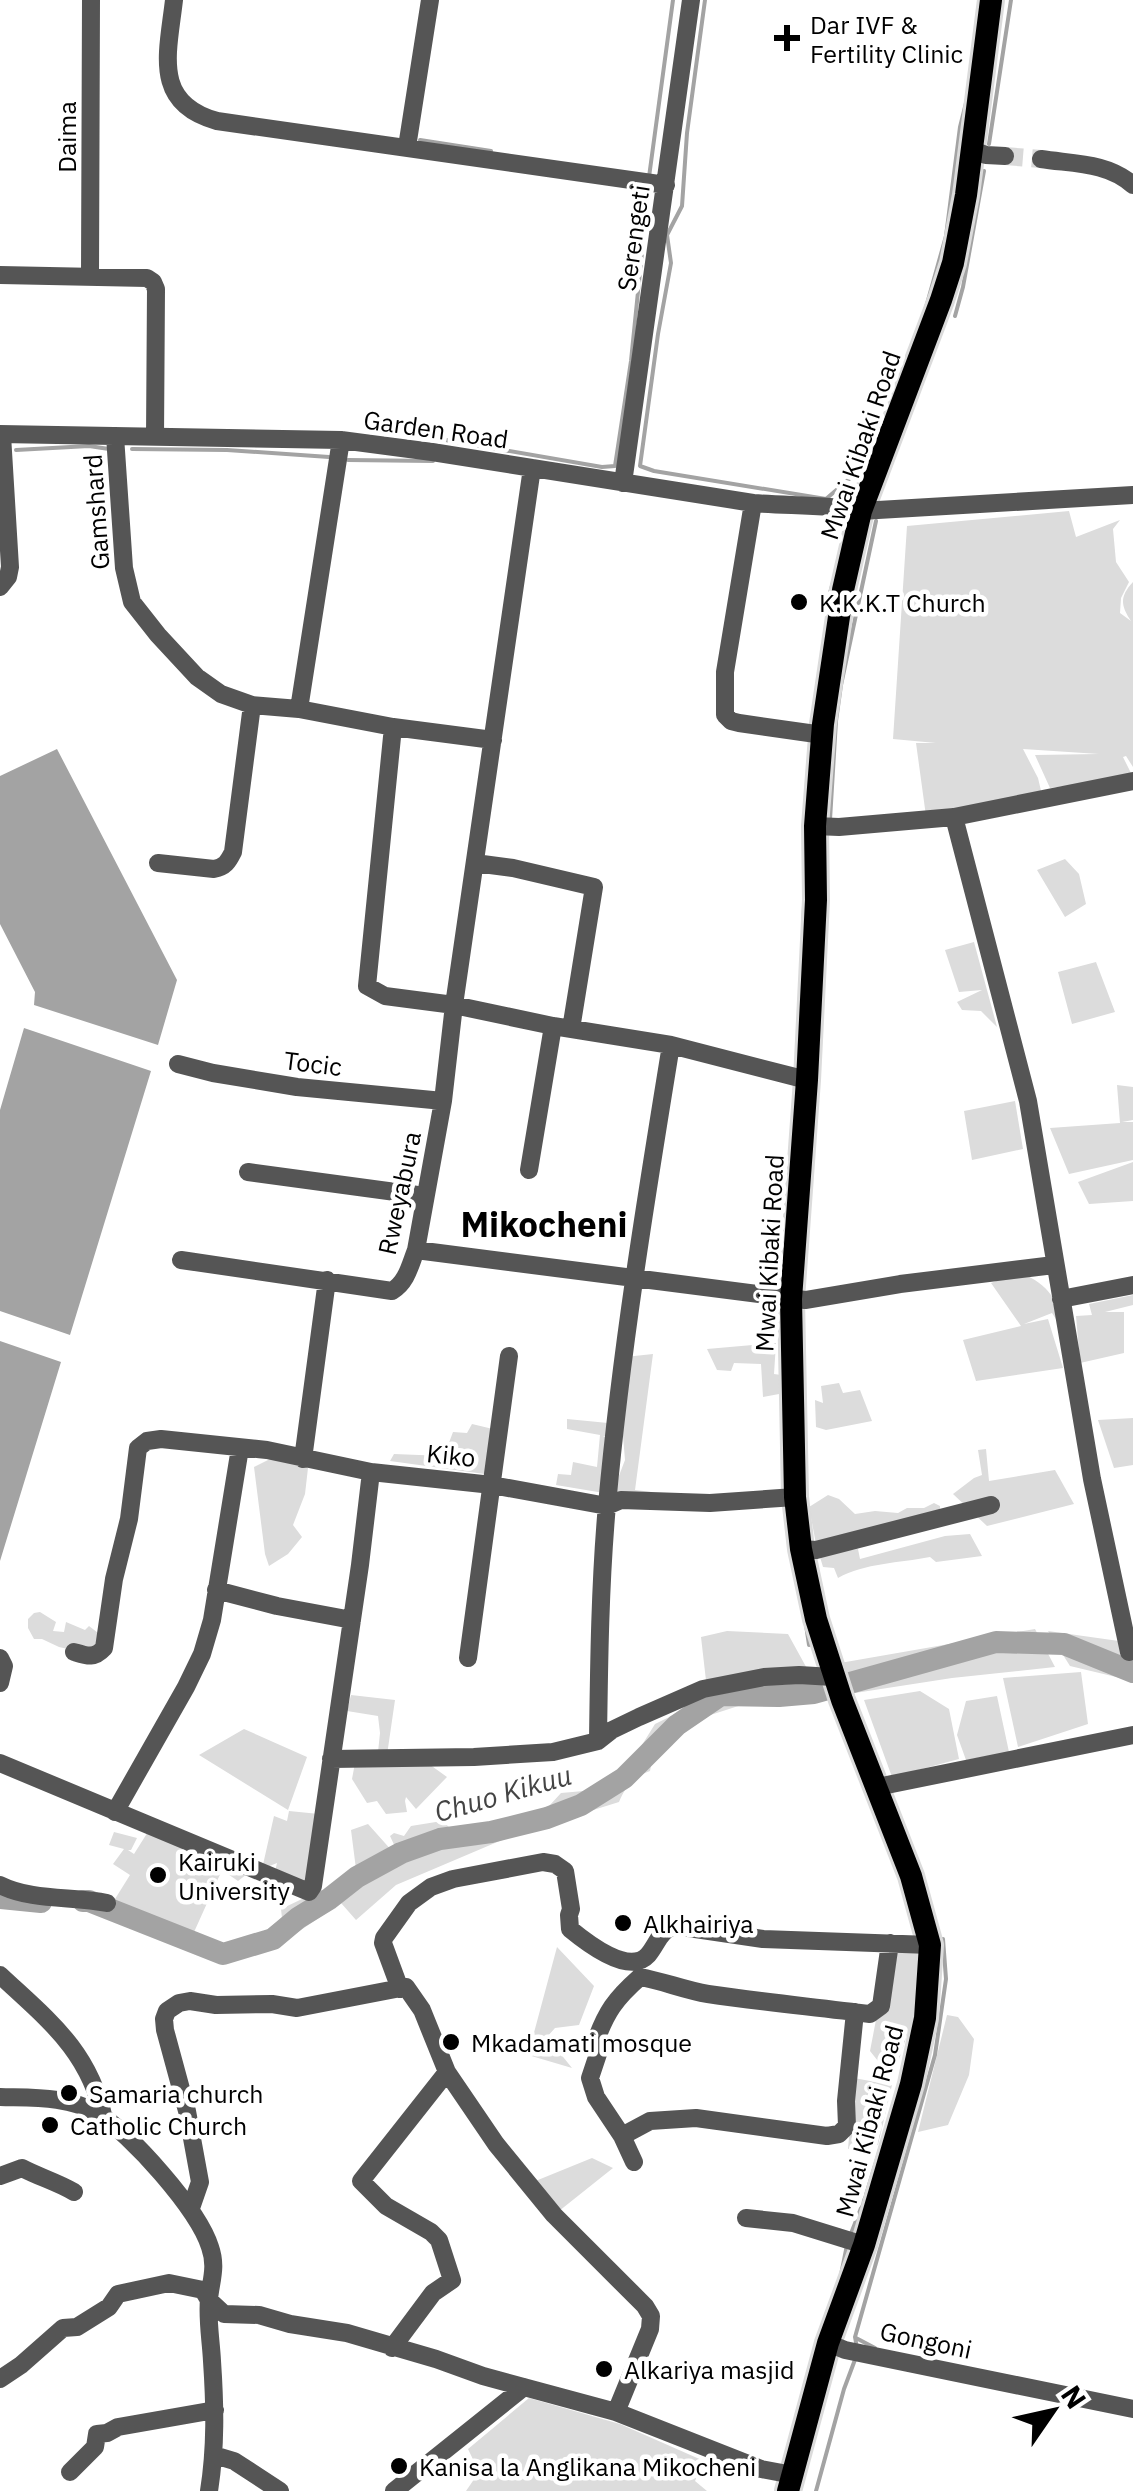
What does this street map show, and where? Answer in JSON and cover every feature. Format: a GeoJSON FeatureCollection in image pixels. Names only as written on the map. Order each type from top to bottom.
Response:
{"type":"FeatureCollection","features":[{"type":"Feature","properties":{"kind":"main road","name":"Mwai Kibaki Road"},"geometry":{"type":"LineString","coordinates":[[791,2483],[828,2344],[864,2244],[912,2084],[926,2001],[930,1944],[912,1876],[837,1686],[816,1619],[795,1497],[790,1299],[807,1080],[816,900],[814,826],[822,735],[843,590],[860,511],[953,263],[966,195],[991,0]]}},
{"type":"Feature","properties":{"kind":"street","name":"Daima"},"geometry":{"type":"LineString","coordinates":[[90,275],[92,0]]}},
{"type":"Feature","properties":{"kind":"street"},"geometry":{"type":"LineString","coordinates":[[174,0],[167,72],[173,90],[199,116],[666,184]]}},
{"type":"Feature","properties":{"kind":"street"},"geometry":{"type":"LineString","coordinates":[[408,148],[430,0]]}},
{"type":"Feature","properties":{"kind":"street","name":"Serengeti"},"geometry":{"type":"LineString","coordinates":[[623,483],[691,0]]}},
{"type":"Feature","properties":{"kind":"street"},"geometry":{"type":"LineString","coordinates":[[972,150],[1006,156]]}},
{"type":"Feature","properties":{"kind":"street"},"geometry":{"type":"LineString","coordinates":[[1041,160],[1105,168],[1118,172],[1133,185]]}},
{"type":"Feature","properties":{"kind":"street"},"geometry":{"type":"LineString","coordinates":[[0,276],[147,278],[156,285],[154,437]]}},
{"type":"Feature","properties":{"kind":"street"},"geometry":{"type":"LineString","coordinates":[[0,587],[10,567],[1,434]]}},
{"type":"Feature","properties":{"kind":"street","name":"Garden Road"},"geometry":{"type":"LineString","coordinates":[[1,434],[341,440],[753,502],[860,511],[1133,495]]}},
{"type":"Feature","properties":{"kind":"street","name":"Gamshard"},"geometry":{"type":"LineString","coordinates":[[115,436],[124,568],[132,602],[197,678],[221,694],[252,705],[493,740]]}},
{"type":"Feature","properties":{"kind":"street"},"geometry":{"type":"LineString","coordinates":[[299,709],[341,440]]}},
{"type":"Feature","properties":{"kind":"street","name":"Rweyabura"},"geometry":{"type":"LineString","coordinates":[[180,1260],[392,1291],[402,1286],[416,1250],[444,1102],[454,1005],[532,468]]}},
{"type":"Feature","properties":{"kind":"street"},"geometry":{"type":"LineString","coordinates":[[753,502],[724,672],[725,715],[739,723],[822,735]]}},
{"type":"Feature","properties":{"kind":"street"},"geometry":{"type":"LineString","coordinates":[[158,863],[214,869],[228,862],[233,852],[252,705]]}},
{"type":"Feature","properties":{"kind":"street"},"geometry":{"type":"LineString","coordinates":[[393,728],[367,986],[385,996],[671,1045],[807,1080]]}},
{"type":"Feature","properties":{"kind":"street"},"geometry":{"type":"LineString","coordinates":[[814,826],[838,828],[954,817],[1133,781]]}},
{"type":"Feature","properties":{"kind":"street"},"geometry":{"type":"LineString","coordinates":[[954,817],[1028,1102],[1092,1479],[1129,1652]]}},
{"type":"Feature","properties":{"kind":"street"},"geometry":{"type":"LineString","coordinates":[[475,863],[594,887],[530,1170]]}},
{"type":"Feature","properties":{"kind":"street"},"geometry":{"type":"LineString","coordinates":[[598,1741],[607,1506],[634,1278],[671,1045]]}},
{"type":"Feature","properties":{"kind":"street","name":"Tocic"},"geometry":{"type":"LineString","coordinates":[[178,1064],[297,1087],[444,1102]]}},
{"type":"Feature","properties":{"kind":"street"},"geometry":{"type":"LineString","coordinates":[[248,1172],[425,1196]]}},
{"type":"Feature","properties":{"kind":"street"},"geometry":{"type":"LineString","coordinates":[[416,1250],[805,1300],[1054,1265]]}},
{"type":"Feature","properties":{"kind":"street"},"geometry":{"type":"LineString","coordinates":[[303,1459],[327,1280]]}},
{"type":"Feature","properties":{"kind":"street"},"geometry":{"type":"LineString","coordinates":[[1062,1299],[1133,1285]]}},
{"type":"Feature","properties":{"kind":"street"},"geometry":{"type":"LineString","coordinates":[[468,1658],[510,1356]]}},
{"type":"Feature","properties":{"kind":"street","name":"Kiko"},"geometry":{"type":"LineString","coordinates":[[74,1652],[89,1657],[104,1648],[114,1578],[129,1519],[138,1448],[147,1441],[175,1440],[267,1450],[371,1472],[492,1484],[607,1506],[621,1500],[710,1503],[795,1497]]}},
{"type":"Feature","properties":{"kind":"street"},"geometry":{"type":"LineString","coordinates":[[115,1812],[202,1654],[212,1620],[240,1448]]}},
{"type":"Feature","properties":{"kind":"street"},"geometry":{"type":"LineString","coordinates":[[0,1764],[309,1892],[313,1886],[371,1472]]}},
{"type":"Feature","properties":{"kind":"street"},"geometry":{"type":"LineString","coordinates":[[801,1549],[816,1550],[991,1505]]}},
{"type":"Feature","properties":{"kind":"street"},"geometry":{"type":"LineString","coordinates":[[216,1590],[352,1620]]}},
{"type":"Feature","properties":{"kind":"street"},"geometry":{"type":"LineString","coordinates":[[0,1658],[4,1666],[0,1683]]}},
{"type":"Feature","properties":{"kind":"street"},"geometry":{"type":"LineString","coordinates":[[331,1759],[553,1752],[598,1741],[638,1717],[703,1689],[799,1674],[837,1686]]}},
{"type":"Feature","properties":{"kind":"street"},"geometry":{"type":"LineString","coordinates":[[877,1787],[1133,1735]]}},
{"type":"Feature","properties":{"kind":"street"},"geometry":{"type":"LineString","coordinates":[[400,1988],[382,1943],[410,1903],[441,1882],[544,1862],[565,1871],[570,1929],[599,1950],[633,1963],[643,1960],[666,1929],[674,1926],[763,1939],[930,1944]]}},
{"type":"Feature","properties":{"kind":"street"},"geometry":{"type":"LineString","coordinates":[[0,1886],[107,1903]]}},
{"type":"Feature","properties":{"kind":"street"},"geometry":{"type":"LineString","coordinates":[[634,2162],[596,2097],[590,2078],[599,2051],[595,2042],[604,2018],[640,1977],[708,1994],[870,2014],[881,2006],[890,1942]]}},
{"type":"Feature","properties":{"kind":"street"},"geometry":{"type":"LineString","coordinates":[[0,1975],[60,2032],[93,2080],[104,2119]]}},
{"type":"Feature","properties":{"kind":"street"},"geometry":{"type":"LineString","coordinates":[[191,2208],[200,2182],[187,2111],[165,2030],[167,2011],[190,2001],[298,2008],[406,1988],[422,2010],[446,2072],[525,2182],[645,2306],[650,2316],[650,2329],[616,2412]]}},
{"type":"Feature","properties":{"kind":"street"},"geometry":{"type":"LineString","coordinates":[[622,2136],[650,2121],[696,2118],[817,2135],[838,2134],[847,2126],[855,2012]]}},
{"type":"Feature","properties":{"kind":"street"},"geometry":{"type":"LineString","coordinates":[[392,2348],[433,2293],[452,2280],[439,2240],[386,2206],[361,2180],[446,2072]]}},
{"type":"Feature","properties":{"kind":"street"},"geometry":{"type":"LineString","coordinates":[[0,2097],[56,2100],[93,2111],[129,2138],[191,2208],[212,2249],[214,2275],[209,2300],[215,2410],[209,2491]]}},
{"type":"Feature","properties":{"kind":"street"},"geometry":{"type":"LineString","coordinates":[[0,2176],[22,2168],[74,2192]]}},
{"type":"Feature","properties":{"kind":"street"},"geometry":{"type":"LineString","coordinates":[[746,2218],[793,2223],[864,2244]]}},
{"type":"Feature","properties":{"kind":"street"},"geometry":{"type":"LineString","coordinates":[[0,2379],[63,2328],[76,2327],[109,2308],[118,2294],[168,2284],[203,2290],[224,2314],[260,2315],[290,2324],[346,2332],[616,2412],[791,2483]]}},
{"type":"Feature","properties":{"kind":"street","name":"Gongoni"},"geometry":{"type":"LineString","coordinates":[[828,2344],[1133,2409]]}},
{"type":"Feature","properties":{"kind":"street"},"geometry":{"type":"LineString","coordinates":[[394,2491],[524,2387]]}},
{"type":"Feature","properties":{"kind":"street"},"geometry":{"type":"LineString","coordinates":[[70,2472],[95,2448],[98,2434],[215,2410]]}},
{"type":"Feature","properties":{"kind":"street"},"geometry":{"type":"LineString","coordinates":[[214,2456],[234,2462],[280,2491]]}},
{"type":"Feature","properties":{"kind":"shaded area"},"geometry":{"type":"Polygon","coordinates":[[[1069,511],[1076,537],[1120,520],[1113,529],[1116,562],[1129,582],[1121,598],[1120,613],[1131,621],[1123,602],[1133,582],[1133,767],[1123,757],[1133,777],[1050,788],[1035,755],[1099,754],[1023,749],[1042,795],[926,816],[916,743],[936,743],[893,739],[907,526],[1069,511]]]}},
{"type":"Feature","properties":{"kind":"shaded area"},"geometry":{"type":"Polygon","coordinates":[[[57,749],[177,980],[158,1045],[34,1005],[35,992],[0,924],[0,776],[57,749]]]}},
{"type":"Feature","properties":{"kind":"shaded area"},"geometry":{"type":"Polygon","coordinates":[[[1065,859],[1079,874],[1086,904],[1065,917],[1037,870],[1065,859]]]}},
{"type":"Feature","properties":{"kind":"shaded area"},"geometry":{"type":"Polygon","coordinates":[[[974,942],[997,1027],[981,1011],[962,1010],[957,1002],[982,990],[959,992],[945,950],[974,942]]]}},
{"type":"Feature","properties":{"kind":"shaded area"},"geometry":{"type":"Polygon","coordinates":[[[1096,962],[1115,1012],[1072,1024],[1058,972],[1096,962]]]}},
{"type":"Feature","properties":{"kind":"shaded area"},"geometry":{"type":"Polygon","coordinates":[[[24,1028],[151,1071],[70,1335],[0,1311],[0,1110],[24,1028]]]}},
{"type":"Feature","properties":{"kind":"shaded area"},"geometry":{"type":"Polygon","coordinates":[[[1117,1085],[1133,1087],[1133,1120],[1122,1122],[1133,1122],[1133,1160],[1069,1174],[1050,1128],[1120,1123],[1117,1085]]]}},
{"type":"Feature","properties":{"kind":"shaded area"},"geometry":{"type":"Polygon","coordinates":[[[1015,1101],[1023,1149],[972,1160],[964,1111],[1015,1101]]]}},
{"type":"Feature","properties":{"kind":"shaded area"},"geometry":{"type":"Polygon","coordinates":[[[1133,1162],[1133,1201],[1089,1204],[1078,1182],[1133,1162]]]}},
{"type":"Feature","properties":{"kind":"shaded area"},"geometry":{"type":"Polygon","coordinates":[[[1020,1272],[1045,1288],[1058,1309],[1063,1330],[1052,1313],[1024,1324],[1048,1319],[1063,1368],[976,1381],[963,1340],[1021,1326],[991,1283],[1020,1272]]]}},
{"type":"Feature","properties":{"kind":"shaded area"},"geometry":{"type":"Polygon","coordinates":[[[1133,1295],[1133,1305],[1105,1312],[1124,1312],[1124,1353],[1080,1363],[1076,1316],[1092,1315],[1089,1304],[1133,1295]]]}},
{"type":"Feature","properties":{"kind":"shaded area"},"geometry":{"type":"Polygon","coordinates":[[[0,1341],[61,1362],[0,1561],[0,1341]]]}},
{"type":"Feature","properties":{"kind":"shaded area"},"geometry":{"type":"Polygon","coordinates":[[[776,1343],[774,1374],[781,1375],[779,1394],[763,1397],[761,1364],[734,1363],[731,1371],[717,1370],[707,1349],[776,1343]]]}},
{"type":"Feature","properties":{"kind":"shaded area"},"geometry":{"type":"Polygon","coordinates":[[[653,1354],[635,1490],[652,1492],[662,1503],[612,1494],[625,1460],[625,1357],[653,1354]]]}},
{"type":"Feature","properties":{"kind":"shaded area"},"geometry":{"type":"Polygon","coordinates":[[[839,1383],[843,1393],[860,1390],[872,1421],[826,1430],[816,1427],[815,1400],[823,1403],[821,1386],[839,1383]]]}},
{"type":"Feature","properties":{"kind":"shaded area"},"geometry":{"type":"Polygon","coordinates":[[[1133,1418],[1133,1465],[1114,1468],[1098,1420],[1133,1418]]]}},
{"type":"Feature","properties":{"kind":"shaded area"},"geometry":{"type":"Polygon","coordinates":[[[567,1419],[608,1423],[608,1436],[603,1436],[609,1439],[604,1493],[556,1485],[558,1474],[571,1475],[573,1462],[597,1467],[600,1435],[567,1429],[567,1419]]]}},
{"type":"Feature","properties":{"kind":"shaded area"},"geometry":{"type":"Polygon","coordinates":[[[472,1424],[497,1430],[492,1475],[390,1461],[394,1454],[444,1456],[453,1432],[467,1433],[472,1424]]]}},
{"type":"Feature","properties":{"kind":"shaded area"},"geometry":{"type":"Polygon","coordinates":[[[986,1449],[989,1481],[1055,1470],[1074,1504],[987,1526],[953,1494],[982,1475],[978,1450],[986,1449]]]}},
{"type":"Feature","properties":{"kind":"shaded area"},"geometry":{"type":"Polygon","coordinates":[[[270,1459],[308,1468],[305,1494],[293,1525],[302,1537],[288,1554],[269,1566],[254,1467],[270,1459]]]}},
{"type":"Feature","properties":{"kind":"shaded area"},"geometry":{"type":"Polygon","coordinates":[[[828,1495],[839,1499],[855,1514],[898,1513],[934,1503],[940,1506],[940,1514],[816,1544],[809,1507],[828,1495]]]}},
{"type":"Feature","properties":{"kind":"shaded area"},"geometry":{"type":"Polygon","coordinates":[[[970,1534],[982,1556],[936,1562],[930,1557],[882,1564],[838,1578],[834,1568],[823,1567],[820,1557],[858,1549],[860,1559],[945,1536],[970,1534]]]}},
{"type":"Feature","properties":{"kind":"shaded area"},"geometry":{"type":"Polygon","coordinates":[[[40,1612],[56,1622],[53,1631],[64,1632],[66,1622],[85,1630],[89,1626],[102,1636],[94,1655],[34,1639],[28,1619],[40,1612]]]}},
{"type":"Feature","properties":{"kind":"shaded area"},"geometry":{"type":"Polygon","coordinates":[[[1035,1629],[1055,1667],[855,1693],[840,1663],[1035,1629]]]}},
{"type":"Feature","properties":{"kind":"shaded area"},"geometry":{"type":"Polygon","coordinates":[[[727,1631],[788,1634],[821,1694],[760,1699],[695,1720],[653,1756],[650,1771],[630,1783],[619,1802],[526,1831],[561,1793],[595,1790],[624,1774],[655,1724],[708,1698],[701,1637],[727,1631]]]}},
{"type":"Feature","properties":{"kind":"shaded area"},"geometry":{"type":"Polygon","coordinates":[[[1048,1631],[1133,1643],[1133,1681],[1070,1666],[1048,1631]]]}},
{"type":"Feature","properties":{"kind":"shaded area"},"geometry":{"type":"Polygon","coordinates":[[[1081,1672],[1088,1724],[1018,1747],[1003,1678],[1081,1672]]]}},
{"type":"Feature","properties":{"kind":"shaded area"},"geometry":{"type":"Polygon","coordinates":[[[920,1691],[949,1709],[959,1759],[892,1777],[864,1700],[920,1691]]]}},
{"type":"Feature","properties":{"kind":"shaded area"},"geometry":{"type":"Polygon","coordinates":[[[351,1695],[395,1700],[387,1755],[422,1759],[447,1777],[416,1809],[406,1797],[407,1812],[386,1814],[377,1801],[367,1803],[352,1779],[355,1763],[378,1752],[380,1733],[378,1716],[347,1711],[351,1695]]]}},
{"type":"Feature","properties":{"kind":"shaded area"},"geometry":{"type":"Polygon","coordinates":[[[997,1696],[1009,1752],[966,1760],[957,1735],[966,1701],[997,1696]]]}},
{"type":"Feature","properties":{"kind":"shaded area"},"geometry":{"type":"Polygon","coordinates":[[[244,1729],[307,1757],[288,1810],[199,1755],[244,1729]]]}},
{"type":"Feature","properties":{"kind":"shaded area"},"geometry":{"type":"Polygon","coordinates":[[[289,1811],[319,1814],[308,1888],[274,1876],[277,1863],[262,1869],[274,1816],[287,1821],[289,1811]]]}},
{"type":"Feature","properties":{"kind":"shaded area"},"geometry":{"type":"Polygon","coordinates":[[[442,1821],[456,1833],[496,1823],[502,1840],[396,1885],[356,1920],[341,1903],[295,1934],[285,1932],[269,1947],[248,1944],[282,1918],[281,1909],[321,1890],[340,1901],[347,1894],[343,1891],[356,1869],[351,1830],[368,1824],[393,1852],[397,1851],[390,1836],[394,1833],[404,1836],[411,1826],[442,1821]]]}},
{"type":"Feature","properties":{"kind":"shaded area"},"geometry":{"type":"Polygon","coordinates":[[[151,1827],[247,1874],[238,1881],[222,1870],[190,1941],[110,1907],[130,1875],[113,1864],[124,1849],[109,1845],[114,1832],[137,1838],[128,1850],[134,1854],[151,1827]]]}},
{"type":"Feature","properties":{"kind":"shaded area"},"geometry":{"type":"Polygon","coordinates":[[[557,1947],[594,1986],[579,2025],[555,2028],[547,2037],[572,2068],[528,2055],[557,1947]]]}},
{"type":"Feature","properties":{"kind":"shaded area"},"geometry":{"type":"Polygon","coordinates":[[[890,1947],[916,1951],[916,2007],[896,2069],[882,2066],[870,2051],[890,1947]]]}},
{"type":"Feature","properties":{"kind":"shaded area"},"geometry":{"type":"Polygon","coordinates":[[[947,2015],[958,2017],[974,2039],[969,2075],[948,2125],[918,2132],[947,2015]]]}},
{"type":"Feature","properties":{"kind":"shaded area"},"geometry":{"type":"Polygon","coordinates":[[[854,2078],[892,2085],[878,2145],[848,2149],[854,2078]]]}},
{"type":"Feature","properties":{"kind":"shaded area"},"geometry":{"type":"Polygon","coordinates":[[[592,2158],[613,2168],[554,2215],[533,2182],[592,2158]]]}},
{"type":"Feature","properties":{"kind":"shaded area"},"geometry":{"type":"Polygon","coordinates":[[[529,2398],[620,2424],[704,2461],[695,2481],[707,2491],[466,2491],[479,2472],[468,2449],[529,2398]]]}},
{"type":"Feature","properties":{"kind":"waterway"},"geometry":{"type":"LineString","coordinates":[[649,177],[673,0]]}},
{"type":"Feature","properties":{"kind":"waterway"},"geometry":{"type":"LineString","coordinates":[[705,0],[687,133],[682,206],[667,235],[671,263],[640,466],[826,499],[863,467]]}},
{"type":"Feature","properties":{"kind":"waterway"},"geometry":{"type":"LineString","coordinates":[[989,144],[1011,0]]}},
{"type":"Feature","properties":{"kind":"waterway"},"geometry":{"type":"LineString","coordinates":[[925,311],[946,236],[968,95]]}},
{"type":"Feature","properties":{"kind":"waterway"},"geometry":{"type":"LineString","coordinates":[[420,140],[491,151]]}},
{"type":"Feature","properties":{"kind":"waterway"},"geometry":{"type":"LineString","coordinates":[[955,316],[984,171]]}},
{"type":"Feature","properties":{"kind":"waterway"},"geometry":{"type":"LineString","coordinates":[[440,439],[615,466],[631,361],[648,193]]}},
{"type":"Feature","properties":{"kind":"waterway"},"geometry":{"type":"LineString","coordinates":[[16,450],[89,446],[109,449]]}},
{"type":"Feature","properties":{"kind":"waterway"},"geometry":{"type":"LineString","coordinates":[[858,488],[864,463],[874,446]]}},
{"type":"Feature","properties":{"kind":"waterway"},"geometry":{"type":"LineString","coordinates":[[132,449],[329,457]]}},
{"type":"Feature","properties":{"kind":"waterway"},"geometry":{"type":"LineString","coordinates":[[348,460],[433,461]]}},
{"type":"Feature","properties":{"kind":"waterway"},"geometry":{"type":"LineString","coordinates":[[830,820],[841,685],[876,521]]}},
{"type":"Feature","properties":{"kind":"waterway"},"geometry":{"type":"LineString","coordinates":[[827,603],[834,579]]}},
{"type":"Feature","properties":{"kind":"waterway"},"geometry":{"type":"LineString","coordinates":[[803,940],[805,870]]}},
{"type":"Feature","properties":{"kind":"waterway"},"geometry":{"type":"LineString","coordinates":[[806,1625],[809,1645]]}},
{"type":"Feature","properties":{"kind":"waterway","name":"Chuo Kikuu"},"geometry":{"type":"LineString","coordinates":[[83,1901],[223,1954],[273,1939],[357,1877],[401,1853],[440,1839],[547,1818],[581,1805],[624,1778],[677,1725],[721,1695],[814,1693],[996,1642],[1064,1644],[1133,1672]]}},
{"type":"Feature","properties":{"kind":"waterway"},"geometry":{"type":"LineString","coordinates":[[823,1685],[832,1704]]}},
{"type":"Feature","properties":{"kind":"waterway","name":"Chuo Kikuu"},"geometry":{"type":"LineString","coordinates":[[0,1898],[41,1902]]}},
{"type":"Feature","properties":{"kind":"waterway"},"geometry":{"type":"LineString","coordinates":[[857,2348],[855,2337],[935,2055],[946,1979],[943,1939]]}},
{"type":"Feature","properties":{"kind":"waterway"},"geometry":{"type":"LineString","coordinates":[[850,2236],[881,2146]]}},
{"type":"Feature","properties":{"kind":"waterway"},"geometry":{"type":"LineString","coordinates":[[841,2275],[847,2245]]}},
{"type":"Feature","properties":{"kind":"waterway"},"geometry":{"type":"LineString","coordinates":[[856,2338],[875,2348]]}},
{"type":"Feature","properties":{"kind":"waterway"},"geometry":{"type":"LineString","coordinates":[[816,2491],[856,2357]]}},
{"type":"Feature","properties":{"kind":"tunnel"},"geometry":{"type":"LineString","coordinates":[[1005,156],[1041,159]]}},
{"type":"Feature","properties":{"kind":"place","name":"Dar IVF & Fertility Clinic"},"geometry":{"type":"Point","coordinates":[787,38]}},
{"type":"Feature","properties":{"kind":"place","name":"K.K.K.T Church"},"geometry":{"type":"Point","coordinates":[799,602]}},
{"type":"Feature","properties":{"kind":"place","name":"Kairuki University"},"geometry":{"type":"Point","coordinates":[158,1875]}},
{"type":"Feature","properties":{"kind":"place","name":"Alkhairiya"},"geometry":{"type":"Point","coordinates":[623,1923]}},
{"type":"Feature","properties":{"kind":"place","name":"Mkadamati mosque"},"geometry":{"type":"Point","coordinates":[451,2042]}},
{"type":"Feature","properties":{"kind":"place","name":"Samaria church"},"geometry":{"type":"Point","coordinates":[69,2093]}},
{"type":"Feature","properties":{"kind":"place","name":"Catholic Church"},"geometry":{"type":"Point","coordinates":[50,2125]}},
{"type":"Feature","properties":{"kind":"place","name":"Alkariya masjid"},"geometry":{"type":"Point","coordinates":[604,2369]}},
{"type":"Feature","properties":{"kind":"place","name":"Kanisa la Anglikana Mikocheni"},"geometry":{"type":"Point","coordinates":[399,2466]}},
{"type":"Feature","properties":{"kind":"district","name":"Mikocheni"},"geometry":{"type":"Point","coordinates":[544,1224]}}]}
